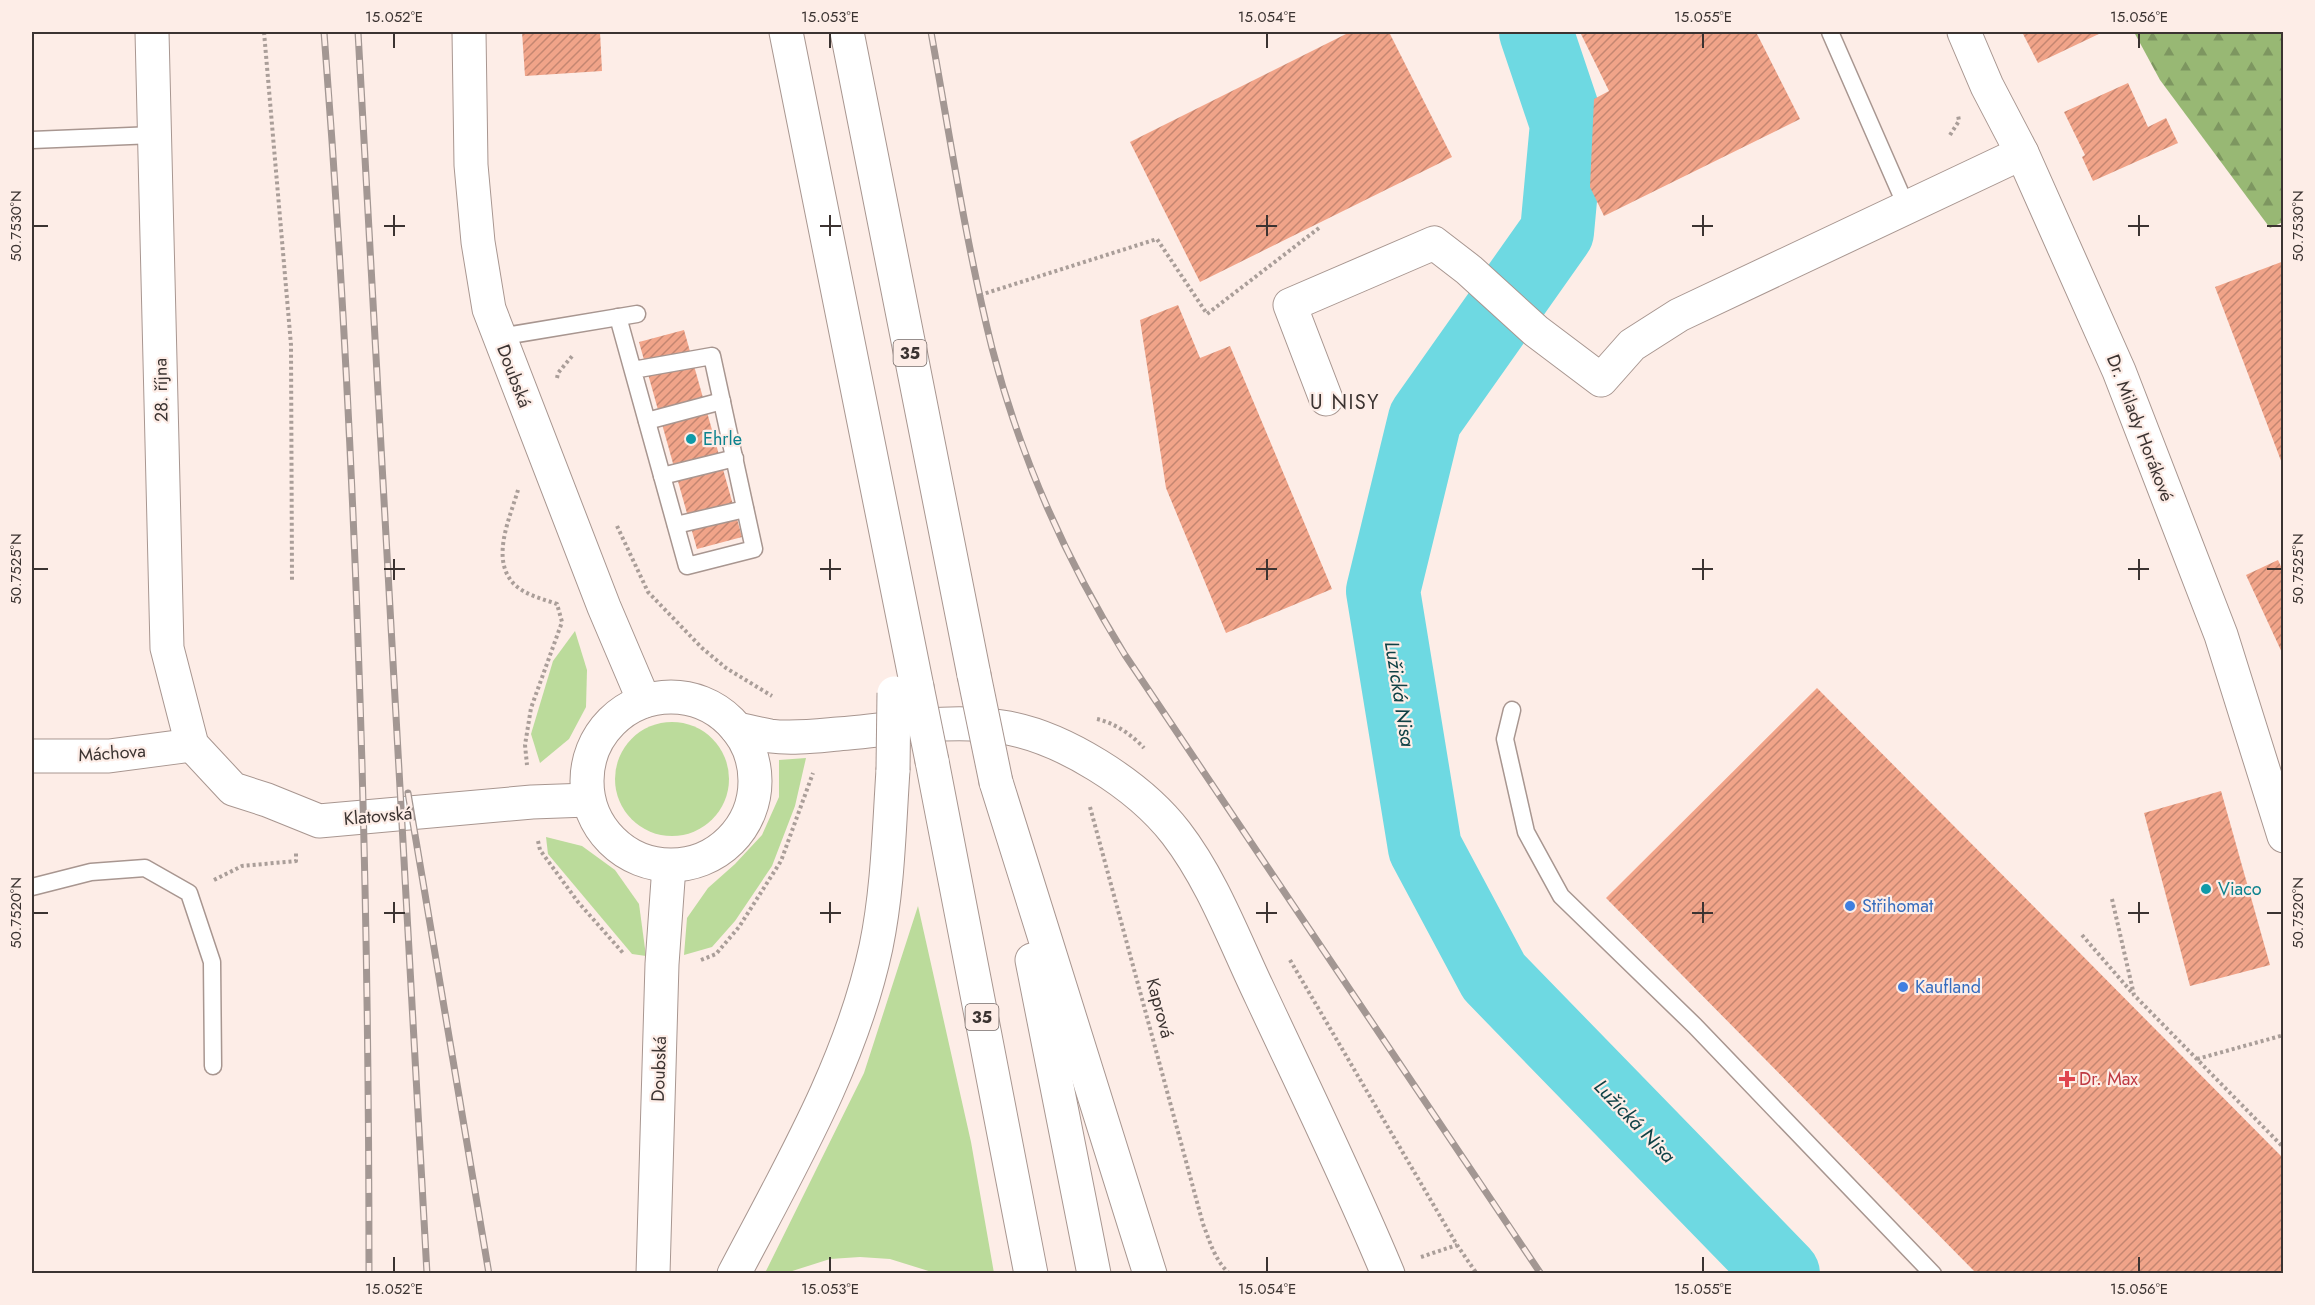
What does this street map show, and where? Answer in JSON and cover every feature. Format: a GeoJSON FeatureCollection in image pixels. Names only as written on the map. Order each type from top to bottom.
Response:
{"type":"FeatureCollection","features":[{"type":"Feature","properties":{"kind":"main road","name":"28. října"},"geometry":{"type":"LineString","coordinates":[[152,32],[167,648],[192,745]]}},
{"type":"Feature","properties":{"kind":"main road","name":"Doubská"},"geometry":{"type":"LineString","coordinates":[[469,32],[471,165],[478,242],[489,309],[604,607],[644,701]]}},
{"type":"Feature","properties":{"kind":"main road","name":"35"},"geometry":{"type":"LineString","coordinates":[[786,32],[897,580],[906,690],[932,761],[1031,1274]]}},
{"type":"Feature","properties":{"kind":"main road","name":"35"},"geometry":{"type":"LineString","coordinates":[[847,32],[1094,1274]]}},
{"type":"Feature","properties":{"kind":"main road","name":"Dr. Milady Horákové"},"geometry":{"type":"LineString","coordinates":[[1964,32],[1987,86],[2022,153],[2119,371],[2221,635],[2283,836]]}},
{"type":"Feature","properties":{"kind":"main road"},"geometry":{"type":"LineString","coordinates":[[1326,399],[1290,305],[1434,243],[1469,270],[1536,331],[1601,380],[1632,345],[1679,315],[2022,153]]}},
{"type":"Feature","properties":{"kind":"main road"},"geometry":{"type":"LineString","coordinates":[[734,1274],[820,1110],[860,1005],[875,949],[886,891],[893,770],[906,690]]}},
{"type":"Feature","properties":{"kind":"main road"},"geometry":{"type":"LineString","coordinates":[[678,697],[711,707],[737,729],[750,753],[755,780],[752,806],[739,831],[720,850],[696,861],[669,866],[647,862],[626,852],[609,839],[596,820],[588,800],[587,775],[592,751],[604,729],[622,713],[644,701],[678,697]]}},
{"type":"Feature","properties":{"kind":"main road"},"geometry":{"type":"LineString","coordinates":[[737,729],[772,736],[814,736],[951,725],[977,724],[1003,727],[1036,734],[1068,747],[1141,798],[1176,832],[1208,884],[1356,1198],[1402,1266]]}},
{"type":"Feature","properties":{"kind":"main road","name":"Máchova"},"geometry":{"type":"LineString","coordinates":[[32,756],[109,756],[192,745]]}},
{"type":"Feature","properties":{"kind":"main road","name":"Klatovská"},"geometry":{"type":"LineString","coordinates":[[192,745],[233,789],[319,821],[532,802],[588,800]]}},
{"type":"Feature","properties":{"kind":"main road"},"geometry":{"type":"LineString","coordinates":[[996,782],[1150,1274]]}},
{"type":"Feature","properties":{"kind":"main road","name":"Doubská"},"geometry":{"type":"LineString","coordinates":[[653,1274],[662,964],[669,866]]}},
{"type":"Feature","properties":{"kind":"lane"},"geometry":{"type":"LineString","coordinates":[[1830,32],[1907,208]]}},
{"type":"Feature","properties":{"kind":"lane"},"geometry":{"type":"LineString","coordinates":[[32,140],[154,135]]}},
{"type":"Feature","properties":{"kind":"lane"},"geometry":{"type":"LineString","coordinates":[[499,337],[637,314]]}},
{"type":"Feature","properties":{"kind":"lane"},"geometry":{"type":"LineString","coordinates":[[618,317],[687,566],[754,549],[712,356],[633,370]]}},
{"type":"Feature","properties":{"kind":"lane"},"geometry":{"type":"LineString","coordinates":[[647,422],[722,401]]}},
{"type":"Feature","properties":{"kind":"lane"},"geometry":{"type":"LineString","coordinates":[[662,476],[735,458]]}},
{"type":"Feature","properties":{"kind":"lane"},"geometry":{"type":"LineString","coordinates":[[676,525],[745,509]]}},
{"type":"Feature","properties":{"kind":"lane"},"geometry":{"type":"LineString","coordinates":[[1512,710],[1506,739],[1526,832],[1561,896],[1695,1026],[1934,1274]]}},
{"type":"Feature","properties":{"kind":"lane"},"geometry":{"type":"LineString","coordinates":[[32,887],[91,872],[145,868],[189,893],[212,962],[213,1066]]}},
{"type":"Feature","properties":{"kind":"path"},"geometry":{"type":"LineString","coordinates":[[264,32],[291,345],[292,581]]}},
{"type":"Feature","properties":{"kind":"path"},"geometry":{"type":"LineString","coordinates":[[1950,135],[1959,121],[1957,110]]}},
{"type":"Feature","properties":{"kind":"path"},"geometry":{"type":"LineString","coordinates":[[980,295],[1157,239],[1207,314],[1319,228]]}},
{"type":"Feature","properties":{"kind":"path"},"geometry":{"type":"LineString","coordinates":[[537,436],[503,542],[503,564],[513,584],[526,593],[556,604],[562,621],[531,708],[525,745],[540,850],[578,902],[630,961],[690,964],[716,954],[739,927],[781,861],[816,766],[814,736]]}},
{"type":"Feature","properties":{"kind":"path"},"geometry":{"type":"LineString","coordinates":[[648,592],[702,648],[726,668],[778,699]]}},
{"type":"Feature","properties":{"kind":"path","name":"Kaprová"},"geometry":{"type":"LineString","coordinates":[[1086,800],[1095,817],[1203,1224],[1213,1251],[1223,1268],[1230,1274]]}},
{"type":"Feature","properties":{"kind":"path"},"geometry":{"type":"LineString","coordinates":[[189,893],[242,866],[296,861]]}},
{"type":"Feature","properties":{"kind":"path"},"geometry":{"type":"LineString","coordinates":[[2112,899],[2134,995]]}},
{"type":"Feature","properties":{"kind":"path"},"geometry":{"type":"LineString","coordinates":[[2082,935],[2134,995],[2283,1148]]}},
{"type":"Feature","properties":{"kind":"path"},"geometry":{"type":"LineString","coordinates":[[2196,1059],[2283,1035]]}},
{"type":"Feature","properties":{"kind":"path"},"geometry":{"type":"LineString","coordinates":[[1402,1266],[1457,1245],[1477,1274]]}},
{"type":"Feature","properties":{"kind":"green space"},"geometry":{"type":"Polygon","coordinates":[[[2134,32],[2283,32],[2283,222],[2270,228],[2160,80],[2134,32]]]}},
{"type":"Feature","properties":{"kind":"green space"},"geometry":{"type":"Polygon","coordinates":[[[575,631],[587,670],[586,707],[569,739],[540,763],[531,734],[553,661],[575,631]]]}},
{"type":"Feature","properties":{"kind":"green space"},"geometry":{"type":"Polygon","coordinates":[[[672,722],[694,726],[713,738],[725,757],[729,779],[725,801],[713,820],[694,832],[672,836],[650,832],[631,820],[619,801],[615,779],[619,757],[631,738],[650,726],[672,722]]]}},
{"type":"Feature","properties":{"kind":"green space"},"geometry":{"type":"Polygon","coordinates":[[[806,758],[795,806],[772,866],[735,921],[712,947],[684,955],[687,918],[708,888],[762,835],[779,797],[779,760],[806,758]]]}},
{"type":"Feature","properties":{"kind":"green space"},"geometry":{"type":"Polygon","coordinates":[[[546,837],[582,846],[615,870],[639,904],[646,956],[632,954],[548,854],[546,837]]]}},
{"type":"Feature","properties":{"kind":"green space"},"geometry":{"type":"Polygon","coordinates":[[[918,906],[971,1142],[994,1273],[935,1273],[890,1259],[860,1257],[830,1259],[786,1273],[765,1273],[864,1073],[918,906]]]}},
{"type":"Feature","properties":{"kind":"building"},"geometry":{"type":"Polygon","coordinates":[[[522,32],[600,32],[602,71],[525,76],[522,32]]]}},
{"type":"Feature","properties":{"kind":"building"},"geometry":{"type":"Polygon","coordinates":[[[1350,32],[1389,32],[1452,157],[1200,282],[1130,142],[1350,32]]]}},
{"type":"Feature","properties":{"kind":"building"},"geometry":{"type":"Polygon","coordinates":[[[1580,32],[1756,32],[1800,119],[1604,216],[1590,187],[1594,99],[1609,91],[1580,32]]]}},
{"type":"Feature","properties":{"kind":"building"},"geometry":{"type":"Polygon","coordinates":[[[2022,32],[2103,32],[2038,63],[2022,32]]]}},
{"type":"Feature","properties":{"kind":"building"},"geometry":{"type":"Polygon","coordinates":[[[2128,83],[2148,127],[2166,118],[2178,143],[2093,181],[2082,157],[2085,155],[2064,112],[2128,83]]]}},
{"type":"Feature","properties":{"kind":"building"},"geometry":{"type":"Polygon","coordinates":[[[2284,261],[2284,466],[2283,466],[2215,287],[2284,261]]]}},
{"type":"Feature","properties":{"kind":"building"},"geometry":{"type":"Polygon","coordinates":[[[1178,305],[1200,358],[1230,346],[1332,589],[1226,633],[1166,488],[1140,320],[1178,305]]]}},
{"type":"Feature","properties":{"kind":"building","name":"Ehrle"},"geometry":{"type":"Polygon","coordinates":[[[684,330],[742,537],[697,549],[639,342],[684,330]]]}},
{"type":"Feature","properties":{"kind":"building"},"geometry":{"type":"Polygon","coordinates":[[[2278,560],[2284,573],[2284,657],[2246,575],[2278,560]]]}},
{"type":"Feature","properties":{"kind":"building","name":"Kaufland"},"geometry":{"type":"Polygon","coordinates":[[[1817,688],[2284,1159],[2284,1274],[1977,1274],[1606,898],[1817,688]]]}},
{"type":"Feature","properties":{"kind":"building","name":"Viaco"},"geometry":{"type":"Polygon","coordinates":[[[2221,791],[2270,965],[2190,986],[2144,813],[2221,791]]]}},
{"type":"Feature","properties":{"kind":"waterway","name":"Lužická Nisa"},"geometry":{"type":"LineString","coordinates":[[1536,32],[1567,124],[1557,232],[1425,419],[1383,591],[1425,848],[1494,977],[1783,1274]]}},
{"type":"Feature","properties":{"kind":"railway"},"geometry":{"type":"LineString","coordinates":[[324,32],[345,342],[358,652],[366,963],[369,1274]]}},
{"type":"Feature","properties":{"kind":"railway"},"geometry":{"type":"LineString","coordinates":[[358,32],[427,1274]]}},
{"type":"Feature","properties":{"kind":"railway"},"geometry":{"type":"LineString","coordinates":[[931,32],[966,230],[992,348],[1016,428],[1064,545],[1125,655],[1541,1274]]}},
{"type":"Feature","properties":{"kind":"railway"},"geometry":{"type":"LineString","coordinates":[[408,793],[489,1274]]}},
{"type":"Feature","properties":{"kind":"place","name":"Ehrle"},"geometry":{"type":"Point","coordinates":[691,439]}},
{"type":"Feature","properties":{"kind":"place","name":"Viaco"},"geometry":{"type":"Point","coordinates":[2206,889]}},
{"type":"Feature","properties":{"kind":"place","name":"Střihomat"},"geometry":{"type":"Point","coordinates":[1850,906]}},
{"type":"Feature","properties":{"kind":"place","name":"Kaufland"},"geometry":{"type":"Point","coordinates":[1903,987]}},
{"type":"Feature","properties":{"kind":"place","name":"Dr. Max"},"geometry":{"type":"Point","coordinates":[2067,1079]}},
{"type":"Feature","properties":{"kind":"district","name":"U NISY"},"geometry":{"type":"Point","coordinates":[1345,402]}}]}
